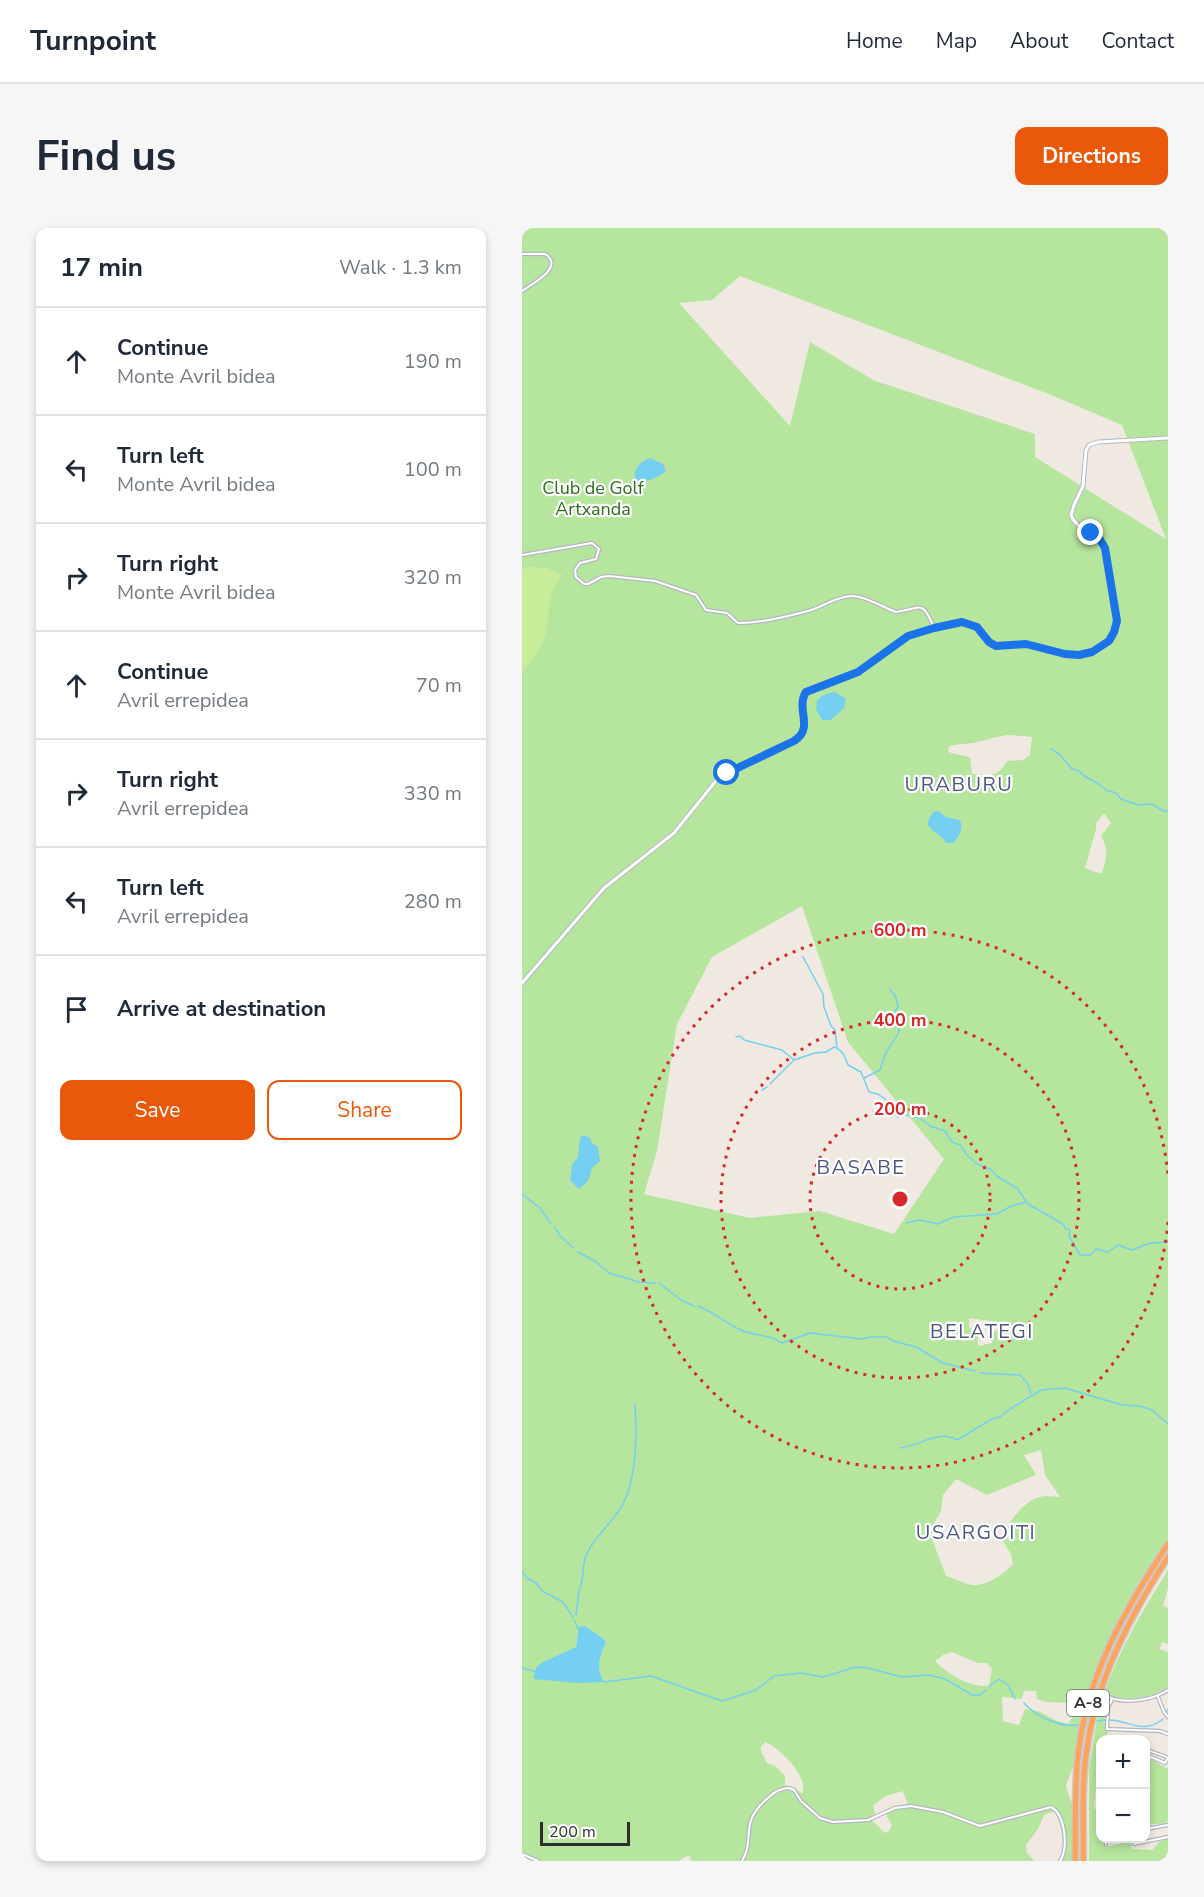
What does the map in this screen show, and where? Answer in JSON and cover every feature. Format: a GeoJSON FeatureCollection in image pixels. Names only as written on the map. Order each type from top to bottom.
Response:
{"type":"FeatureCollection","features":[{"type":"Feature","properties":{"kind":"highway","name":"A-8"},"geometry":{"type":"LineString","coordinates":[[1075,1861],[1078,1756],[1087,1706],[1108,1648],[1128,1609],[1168,1542]]}},
{"type":"Feature","properties":{"kind":"highway","name":"A-8"},"geometry":{"type":"LineString","coordinates":[[1083,1861],[1086,1757],[1095,1708],[1115,1651],[1133,1615],[1168,1558]]}},
{"type":"Feature","properties":{"kind":"street"},"geometry":{"type":"LineString","coordinates":[[522,254],[545,254],[550,258],[552,264],[548,271],[522,291]]}},
{"type":"Feature","properties":{"kind":"street"},"geometry":{"type":"LineString","coordinates":[[522,983],[604,888],[674,833],[719,777],[794,741],[801,735],[804,726],[803,699],[806,692],[858,672],[908,636],[962,622],[977,627],[995,646],[1026,644],[1070,655],[1092,652],[1105,645],[1113,634],[1117,617],[1105,548],[1099,538],[1075,522],[1071,515],[1083,486],[1086,450],[1089,445],[1097,442],[1168,438]]}},
{"type":"Feature","properties":{"kind":"street"},"geometry":{"type":"LineString","coordinates":[[522,555],[592,543],[599,549],[596,559],[580,563],[575,570],[576,577],[584,584],[609,576],[655,581],[696,595],[706,610],[728,613],[737,623],[777,619],[854,596],[880,603],[895,612],[912,607],[922,608],[928,613],[934,628]]}},
{"type":"Feature","properties":{"kind":"street"},"geometry":{"type":"LineString","coordinates":[[1104,1695],[1112,1700],[1122,1701],[1158,1696],[1168,1690]]}},
{"type":"Feature","properties":{"kind":"street"},"geometry":{"type":"LineString","coordinates":[[1158,1696],[1168,1717]]}},
{"type":"Feature","properties":{"kind":"street"},"geometry":{"type":"LineString","coordinates":[[1112,1700],[1108,1708],[1107,1729],[1168,1734]]}},
{"type":"Feature","properties":{"kind":"street"},"geometry":{"type":"LineString","coordinates":[[1150,1750],[1168,1758],[1165,1763],[1150,1756]]}},
{"type":"Feature","properties":{"kind":"street"},"geometry":{"type":"LineString","coordinates":[[742,1861],[746,1851],[749,1824],[754,1812],[775,1792],[789,1788],[794,1790],[801,1801],[820,1818],[833,1822],[868,1820],[895,1808],[910,1806],[943,1812],[980,1826],[1052,1807],[1058,1814],[1066,1844],[1066,1851],[1060,1861]]}},
{"type":"Feature","properties":{"kind":"street"},"geometry":{"type":"LineString","coordinates":[[1150,1828],[1168,1825]]}},
{"type":"Feature","properties":{"kind":"street"},"geometry":{"type":"LineString","coordinates":[[1134,1844],[1168,1837]]}},
{"type":"Feature","properties":{"kind":"street"},"geometry":{"type":"LineString","coordinates":[[522,1854],[538,1861]]}},
{"type":"Feature","properties":{"kind":"green space","name":"Club de Golf Artxanda"},"geometry":{"type":"Polygon","coordinates":[[[522,228],[1168,228],[1168,1552],[1126,1620],[1066,1786],[1074,1811],[1075,1861],[1058,1861],[1062,1856],[1064,1844],[1056,1813],[1052,1812],[1044,1815],[1038,1829],[1026,1845],[1027,1853],[1034,1861],[692,1861],[689,1855],[678,1861],[522,1861],[522,228]],[[740,276],[712,300],[679,303],[790,426],[810,342],[873,380],[1035,434],[1035,457],[1166,539],[1122,425],[1051,395],[740,276]],[[1000,736],[974,743],[949,746],[948,751],[970,757],[972,774],[984,775],[992,775],[1000,771],[1007,761],[1023,760],[1030,755],[1032,737],[1000,736]],[[1104,813],[1096,823],[1085,868],[1101,874],[1103,869],[1106,850],[1101,836],[1111,823],[1104,813]],[[943,814],[927,823],[943,838],[956,840],[960,820],[946,817],[943,814]],[[802,906],[712,957],[677,1024],[657,1151],[644,1194],[750,1218],[820,1211],[894,1234],[944,1159],[848,1042],[802,906]],[[969,1318],[969,1328],[978,1331],[978,1346],[992,1343],[993,1333],[1000,1327],[998,1322],[969,1318]],[[1041,1450],[1024,1455],[1036,1475],[987,1495],[956,1479],[943,1495],[941,1511],[931,1529],[932,1539],[946,1576],[967,1584],[979,1585],[995,1578],[1013,1564],[1011,1554],[1001,1538],[1012,1520],[1034,1499],[1045,1496],[1060,1497],[1045,1475],[1041,1450]],[[585,1626],[579,1627],[576,1647],[541,1664],[603,1681],[599,1667],[605,1640],[585,1626]],[[952,1652],[935,1661],[967,1682],[989,1686],[992,1669],[987,1663],[978,1663],[952,1652]],[[1024,1691],[1022,1699],[1002,1697],[1003,1721],[1019,1725],[1025,1709],[1038,1711],[1057,1721],[1069,1724],[1072,1717],[1069,1703],[1046,1702],[1037,1699],[1036,1691],[1024,1691]],[[765,1742],[761,1751],[767,1763],[775,1766],[785,1776],[785,1785],[795,1788],[802,1794],[802,1779],[798,1771],[785,1756],[765,1742]],[[903,1791],[886,1796],[873,1805],[875,1814],[871,1819],[885,1833],[889,1831],[892,1825],[887,1813],[908,1805],[903,1791]]]}},
{"type":"Feature","properties":{"kind":"green space"},"geometry":{"type":"Polygon","coordinates":[[[547,568],[563,575],[554,587],[542,643],[522,672],[522,569],[547,568]]]}},
{"type":"Feature","properties":{"kind":"green space"},"geometry":{"type":"Polygon","coordinates":[[[1168,1570],[1168,1588],[1163,1606],[1168,1608],[1168,1644],[1162,1642],[1160,1649],[1168,1652],[1168,1687],[1137,1698],[1120,1698],[1104,1694],[1124,1646],[1168,1570]]]}},
{"type":"Feature","properties":{"kind":"green space"},"geometry":{"type":"Polygon","coordinates":[[[1103,1698],[1110,1701],[1107,1735],[1096,1735],[1094,1808],[1096,1810],[1096,1843],[1106,1843],[1106,1847],[1130,1843],[1132,1849],[1152,1850],[1159,1842],[1168,1838],[1168,1861],[1089,1861],[1089,1768],[1103,1698]]]}},
{"type":"Feature","properties":{"kind":"green space"},"geometry":{"type":"Polygon","coordinates":[[[1150,1758],[1168,1769],[1168,1821],[1164,1824],[1150,1826],[1150,1758]]]}},
{"type":"Feature","properties":{"kind":"water"},"geometry":{"type":"Polygon","coordinates":[[[650,458],[663,464],[666,471],[653,479],[638,483],[635,471],[642,462],[650,458]]]}},
{"type":"Feature","properties":{"kind":"water"},"geometry":{"type":"Polygon","coordinates":[[[835,692],[846,699],[844,708],[831,720],[822,720],[816,709],[817,701],[823,695],[835,692]]]}},
{"type":"Feature","properties":{"kind":"water"},"geometry":{"type":"Polygon","coordinates":[[[939,811],[946,817],[960,820],[961,829],[954,843],[946,843],[927,823],[933,812],[939,811]]]}},
{"type":"Feature","properties":{"kind":"water"},"geometry":{"type":"Polygon","coordinates":[[[584,1135],[598,1147],[600,1161],[592,1168],[588,1181],[579,1189],[570,1180],[572,1165],[578,1157],[580,1138],[584,1135]]]}},
{"type":"Feature","properties":{"kind":"water"},"geometry":{"type":"Polygon","coordinates":[[[585,1626],[605,1640],[599,1662],[604,1682],[578,1683],[533,1679],[536,1668],[541,1663],[576,1647],[579,1627],[585,1626]]]}},
{"type":"Feature","properties":{"kind":"waterway"},"geometry":{"type":"LineString","coordinates":[[1051,749],[1059,754],[1072,769],[1079,771],[1106,790],[1116,793],[1121,799],[1138,805],[1152,804],[1163,811],[1168,811]]}},
{"type":"Feature","properties":{"kind":"waterway"},"geometry":{"type":"LineString","coordinates":[[803,957],[823,994],[824,1007],[831,1026],[835,1030],[837,1047]]}},
{"type":"Feature","properties":{"kind":"waterway"},"geometry":{"type":"LineString","coordinates":[[864,1078],[880,1070],[886,1053],[898,1034],[899,1025],[893,1014],[898,1007],[896,997],[890,989]]}},
{"type":"Feature","properties":{"kind":"waterway"},"geometry":{"type":"LineString","coordinates":[[736,1037],[740,1036],[744,1040],[782,1050],[794,1060],[837,1048],[848,1065],[861,1072],[869,1092],[878,1094],[896,1107],[897,1117],[905,1115],[920,1118],[930,1126],[945,1131],[952,1142],[960,1145],[977,1164],[990,1169],[998,1177],[1017,1188],[1028,1204],[1070,1230],[1069,1236],[1080,1255],[1090,1255],[1096,1249],[1108,1252],[1118,1245],[1132,1250],[1150,1243],[1168,1242]]}},
{"type":"Feature","properties":{"kind":"waterway"},"geometry":{"type":"LineString","coordinates":[[770,1084],[793,1061]]}},
{"type":"Feature","properties":{"kind":"waterway"},"geometry":{"type":"LineString","coordinates":[[762,1090],[767,1087]]}},
{"type":"Feature","properties":{"kind":"waterway"},"geometry":{"type":"LineString","coordinates":[[522,1194],[540,1208],[551,1224]]}},
{"type":"Feature","properties":{"kind":"waterway"},"geometry":{"type":"LineString","coordinates":[[906,1223],[919,1220],[938,1224],[954,1217],[997,1214],[1011,1206],[1026,1202]]}},
{"type":"Feature","properties":{"kind":"waterway"},"geometry":{"type":"LineString","coordinates":[[555,1228],[561,1237],[574,1248]]}},
{"type":"Feature","properties":{"kind":"waterway"},"geometry":{"type":"LineString","coordinates":[[578,1252],[595,1261],[609,1273],[639,1282],[655,1283]]}},
{"type":"Feature","properties":{"kind":"waterway"},"geometry":{"type":"LineString","coordinates":[[659,1283],[681,1300],[694,1306]]}},
{"type":"Feature","properties":{"kind":"waterway"},"geometry":{"type":"LineString","coordinates":[[698,1306],[741,1330],[782,1343],[810,1333],[862,1339],[870,1337]]}},
{"type":"Feature","properties":{"kind":"waterway"},"geometry":{"type":"LineString","coordinates":[[872,1337],[887,1337]]}},
{"type":"Feature","properties":{"kind":"waterway"},"geometry":{"type":"LineString","coordinates":[[889,1338],[916,1347],[943,1363],[975,1371]]}},
{"type":"Feature","properties":{"kind":"waterway"},"geometry":{"type":"LineString","coordinates":[[980,1373],[1020,1375],[1028,1384],[1031,1393]]}},
{"type":"Feature","properties":{"kind":"waterway"},"geometry":{"type":"LineString","coordinates":[[900,1448],[942,1436],[957,1440],[992,1419],[1000,1417],[1041,1390],[1065,1388],[1122,1405],[1140,1406],[1152,1410],[1168,1424]]}},
{"type":"Feature","properties":{"kind":"waterway"},"geometry":{"type":"LineString","coordinates":[[580,1588],[588,1550],[618,1512],[629,1489],[636,1445],[635,1404]]}},
{"type":"Feature","properties":{"kind":"waterway"},"geometry":{"type":"LineString","coordinates":[[522,1572],[542,1591],[563,1602],[573,1617]]}},
{"type":"Feature","properties":{"kind":"waterway"},"geometry":{"type":"LineString","coordinates":[[576,1615],[579,1590]]}},
{"type":"Feature","properties":{"kind":"waterway"},"geometry":{"type":"LineString","coordinates":[[574,1620],[580,1633]]}},
{"type":"Feature","properties":{"kind":"waterway"},"geometry":{"type":"LineString","coordinates":[[604,1682],[651,1676],[722,1701],[756,1690],[774,1676],[801,1673],[823,1677],[856,1667],[902,1677],[929,1675],[945,1679],[972,1695],[980,1695],[986,1690]]}},
{"type":"Feature","properties":{"kind":"waterway"},"geometry":{"type":"LineString","coordinates":[[522,1668],[537,1672]]}},
{"type":"Feature","properties":{"kind":"waterway"},"geometry":{"type":"LineString","coordinates":[[989,1686],[999,1679],[1008,1685],[1015,1699]]}},
{"type":"Feature","properties":{"kind":"waterway"},"geometry":{"type":"LineString","coordinates":[[1024,1703],[1048,1720],[1064,1725],[1078,1725]]}},
{"type":"Feature","properties":{"kind":"waterway"},"geometry":{"type":"LineString","coordinates":[[1110,1720],[1143,1727],[1156,1724],[1163,1719]]}},
{"type":"Feature","properties":{"kind":"waterway"},"geometry":{"type":"LineString","coordinates":[[1097,1721],[1105,1720]]}},
{"type":"Feature","properties":{"kind":"district","name":"URABURU"},"geometry":{"type":"Point","coordinates":[959,784]}},
{"type":"Feature","properties":{"kind":"district","name":"BASABE"},"geometry":{"type":"Point","coordinates":[861,1167]}},
{"type":"Feature","properties":{"kind":"district","name":"BELATEGI"},"geometry":{"type":"Point","coordinates":[982,1331]}},
{"type":"Feature","properties":{"kind":"district","name":"USARGOITI"},"geometry":{"type":"Point","coordinates":[976,1532]}},
{"type":"Feature","properties":{"kind":"route"},"geometry":{"type":"LineString","coordinates":[[727,773],[799,738],[804,726],[803,699],[806,692],[858,672],[908,636],[949,624],[966,622],[975,625],[989,642],[996,646],[1026,644],[1070,655],[1092,652],[1102,647],[1113,634],[1117,617],[1105,548],[1099,538],[1091,533]]}}]}
